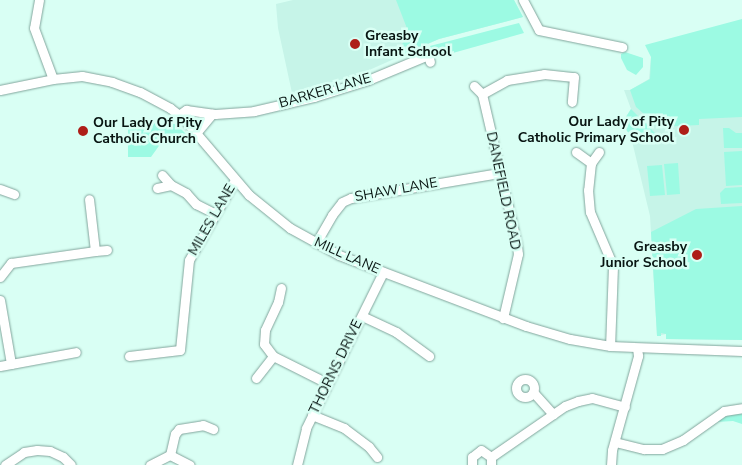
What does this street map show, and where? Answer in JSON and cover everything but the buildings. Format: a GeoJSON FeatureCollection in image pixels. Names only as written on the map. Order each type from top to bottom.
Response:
{"type":"FeatureCollection","features":[{"type":"Feature","properties":{"kind":"street"},"geometry":{"type":"LineString","coordinates":[[39,0],[34,28],[53,79]]}},
{"type":"Feature","properties":{"kind":"street"},"geometry":{"type":"LineString","coordinates":[[523,0],[539,30],[622,47]]}},
{"type":"Feature","properties":{"kind":"street","name":"BARKER LANE"},"geometry":{"type":"LineString","coordinates":[[179,115],[186,110],[212,114],[254,111],[314,97],[368,80],[428,55],[430,62]]}},
{"type":"Feature","properties":{"kind":"street"},"geometry":{"type":"LineString","coordinates":[[474,86],[482,94],[507,80],[544,74],[574,77],[572,102]]}},
{"type":"Feature","properties":{"kind":"street","name":"MILL LANE"},"geometry":{"type":"LineString","coordinates":[[0,90],[53,79],[82,76],[126,86],[156,99],[179,115],[235,180],[266,210],[290,228],[316,243],[383,272],[504,318],[563,337],[610,346],[742,351]]}},
{"type":"Feature","properties":{"kind":"street","name":"DANEFIELD ROAD"},"geometry":{"type":"LineString","coordinates":[[482,94],[518,254],[504,318]]}},
{"type":"Feature","properties":{"kind":"street"},"geometry":{"type":"LineString","coordinates":[[196,133],[212,114]]}},
{"type":"Feature","properties":{"kind":"street"},"geometry":{"type":"LineString","coordinates":[[576,152],[591,163]]}},
{"type":"Feature","properties":{"kind":"street"},"geometry":{"type":"LineString","coordinates":[[599,152],[591,163],[588,190],[590,212],[612,266],[610,346]]}},
{"type":"Feature","properties":{"kind":"street","name":"SHAW LANE"},"geometry":{"type":"LineString","coordinates":[[316,243],[342,202],[351,198],[499,173]]}},
{"type":"Feature","properties":{"kind":"street"},"geometry":{"type":"LineString","coordinates":[[162,175],[171,186],[186,193],[196,204],[214,213]]}},
{"type":"Feature","properties":{"kind":"street","name":"MILES LANE"},"geometry":{"type":"LineString","coordinates":[[129,356],[180,350],[189,260],[214,213],[235,180]]}},
{"type":"Feature","properties":{"kind":"street"},"geometry":{"type":"LineString","coordinates":[[157,188],[171,186]]}},
{"type":"Feature","properties":{"kind":"street"},"geometry":{"type":"LineString","coordinates":[[0,189],[14,194]]}},
{"type":"Feature","properties":{"kind":"street"},"geometry":{"type":"LineString","coordinates":[[89,200],[95,251]]}},
{"type":"Feature","properties":{"kind":"street"},"geometry":{"type":"LineString","coordinates":[[0,277],[11,263],[108,250]]}},
{"type":"Feature","properties":{"kind":"street","name":"THORNS DRIVE"},"geometry":{"type":"LineString","coordinates":[[297,465],[306,428],[383,272]]}},
{"type":"Feature","properties":{"kind":"street"},"geometry":{"type":"LineString","coordinates":[[281,288],[278,302],[263,337],[264,344],[273,356],[327,383]]}},
{"type":"Feature","properties":{"kind":"street"},"geometry":{"type":"LineString","coordinates":[[0,300],[11,364]]}},
{"type":"Feature","properties":{"kind":"street"},"geometry":{"type":"LineString","coordinates":[[362,316],[396,332],[429,356]]}},
{"type":"Feature","properties":{"kind":"street"},"geometry":{"type":"LineString","coordinates":[[611,465],[615,442],[638,356],[637,348]]}},
{"type":"Feature","properties":{"kind":"street"},"geometry":{"type":"LineString","coordinates":[[0,366],[76,352]]}},
{"type":"Feature","properties":{"kind":"street"},"geometry":{"type":"LineString","coordinates":[[256,378],[273,356]]}},
{"type":"Feature","properties":{"kind":"street"},"geometry":{"type":"LineString","coordinates":[[533,392],[553,414]]}},
{"type":"Feature","properties":{"kind":"street"},"geometry":{"type":"LineString","coordinates":[[472,465],[472,457],[478,451],[486,451],[491,461],[565,406],[592,398],[625,407]]}},
{"type":"Feature","properties":{"kind":"street"},"geometry":{"type":"LineString","coordinates":[[615,442],[644,449],[662,449],[684,440],[724,411],[742,408]]}},
{"type":"Feature","properties":{"kind":"street"},"geometry":{"type":"LineString","coordinates":[[312,415],[344,428],[369,447],[377,457]]}},
{"type":"Feature","properties":{"kind":"street"},"geometry":{"type":"LineString","coordinates":[[170,455],[175,434],[179,430],[203,425],[214,429]]}},
{"type":"Feature","properties":{"kind":"street"},"geometry":{"type":"LineString","coordinates":[[5,465],[24,452],[37,450],[50,451],[63,457],[71,465]]}},
{"type":"Feature","properties":{"kind":"street"},"geometry":{"type":"LineString","coordinates":[[150,465],[170,455],[190,465]]}},
{"type":"Feature","properties":{"kind":"shaded area","name":"Greasby Infant School"},"geometry":{"type":"Polygon","coordinates":[[[293,0],[514,0],[523,17],[439,39],[358,75],[292,93],[278,28],[276,4],[293,0]]]}},
{"type":"Feature","properties":{"kind":"shaded area"},"geometry":{"type":"Polygon","coordinates":[[[742,42],[742,340],[666,339],[666,334],[657,336],[650,216],[631,137],[622,123],[631,109],[624,90],[630,90],[649,79],[651,57],[742,42]]]}},
{"type":"Feature","properties":{"kind":"green space"},"geometry":{"type":"Polygon","coordinates":[[[396,0],[514,0],[523,17],[439,39],[404,54],[401,47],[408,31],[396,0]]]}},
{"type":"Feature","properties":{"kind":"green space"},"geometry":{"type":"Polygon","coordinates":[[[742,19],[742,117],[699,119],[699,125],[659,127],[636,107],[630,90],[650,79],[651,57],[645,45],[742,19]]]}},
{"type":"Feature","properties":{"kind":"green space"},"geometry":{"type":"Polygon","coordinates":[[[519,23],[524,33],[435,58],[430,46],[519,23]]]}},
{"type":"Feature","properties":{"kind":"green space"},"geometry":{"type":"Polygon","coordinates":[[[625,52],[643,58],[643,67],[636,75],[627,70],[621,58],[621,54],[625,52]]]}},
{"type":"Feature","properties":{"kind":"green space"},"geometry":{"type":"Polygon","coordinates":[[[631,109],[657,135],[631,137],[622,123],[631,109]]]}},
{"type":"Feature","properties":{"kind":"green space"},"geometry":{"type":"Polygon","coordinates":[[[128,124],[176,124],[191,139],[161,143],[151,157],[128,157],[128,124]]]}},
{"type":"Feature","properties":{"kind":"green space"},"geometry":{"type":"Polygon","coordinates":[[[723,128],[729,128],[736,133],[742,133],[742,148],[724,148],[723,128]]]}},
{"type":"Feature","properties":{"kind":"green space"},"geometry":{"type":"Polygon","coordinates":[[[742,151],[742,185],[726,186],[724,152],[742,151]]]}},
{"type":"Feature","properties":{"kind":"green space"},"geometry":{"type":"Polygon","coordinates":[[[678,163],[680,194],[667,195],[664,164],[678,163]]]}},
{"type":"Feature","properties":{"kind":"green space"},"geometry":{"type":"Polygon","coordinates":[[[662,165],[665,195],[650,196],[647,166],[662,165]]]}},
{"type":"Feature","properties":{"kind":"green space"},"geometry":{"type":"Polygon","coordinates":[[[742,187],[742,203],[721,204],[720,193],[725,188],[742,187]]]}},
{"type":"Feature","properties":{"kind":"green space","name":"Greasby Junior School"},"geometry":{"type":"Polygon","coordinates":[[[742,206],[742,340],[666,339],[666,334],[661,333],[661,336],[657,336],[651,232],[696,209],[742,206]]]}},
{"type":"Feature","properties":{"kind":"green space"},"geometry":{"type":"Polygon","coordinates":[[[742,412],[742,424],[733,421],[716,422],[728,413],[742,412]]]}},
{"type":"Feature","properties":{"kind":"place","name":"Greasby Infant School"},"geometry":{"type":"Point","coordinates":[355,44]}},
{"type":"Feature","properties":{"kind":"place","name":"Our Lady of Pity Catholic Primary School"},"geometry":{"type":"Point","coordinates":[684,130]}},
{"type":"Feature","properties":{"kind":"place","name":"Our Lady Of Pity Catholic Church"},"geometry":{"type":"Point","coordinates":[83,131]}},
{"type":"Feature","properties":{"kind":"place","name":"Greasby Junior School"},"geometry":{"type":"Point","coordinates":[697,255]}}]}
